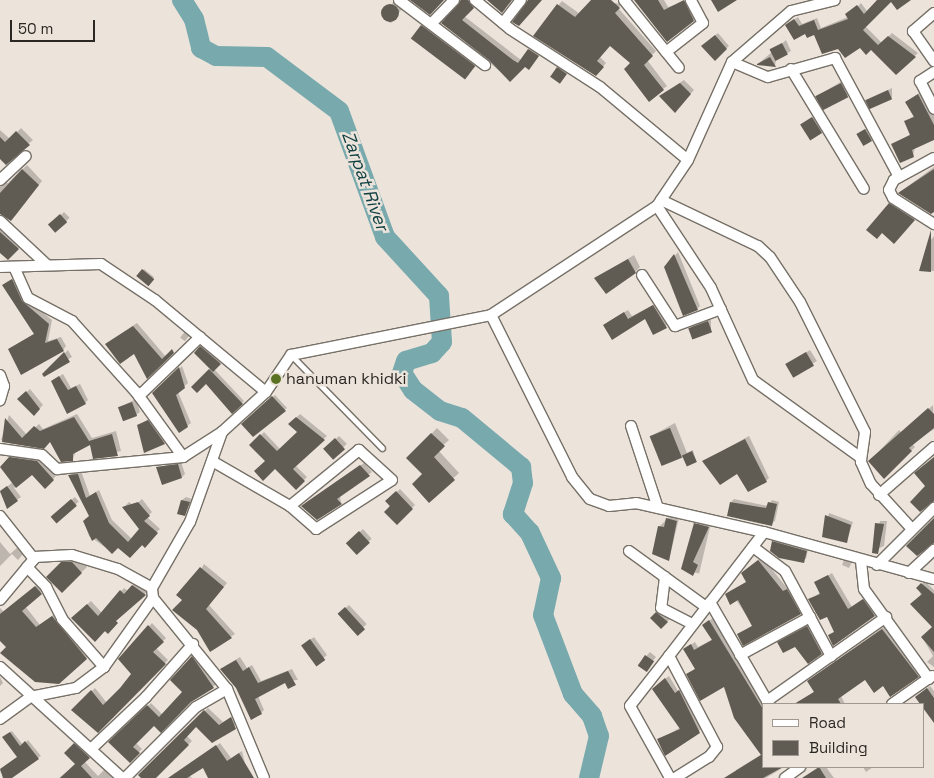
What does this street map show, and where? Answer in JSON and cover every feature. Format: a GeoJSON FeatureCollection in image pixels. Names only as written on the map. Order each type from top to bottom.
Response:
{"type":"FeatureCollection","features":[{"type":"Feature","properties":{"kind":"street"},"geometry":{"type":"LineString","coordinates":[[399,0],[485,65]]}},
{"type":"Feature","properties":{"kind":"street"},"geometry":{"type":"LineString","coordinates":[[431,24],[454,0]]}},
{"type":"Feature","properties":{"kind":"street"},"geometry":{"type":"LineString","coordinates":[[475,0],[503,23],[600,87],[688,160]]}},
{"type":"Feature","properties":{"kind":"street"},"geometry":{"type":"LineString","coordinates":[[503,23],[522,0]]}},
{"type":"Feature","properties":{"kind":"street"},"geometry":{"type":"LineString","coordinates":[[624,0],[679,68]]}},
{"type":"Feature","properties":{"kind":"street"},"geometry":{"type":"LineString","coordinates":[[666,52],[704,23],[691,0]]}},
{"type":"Feature","properties":{"kind":"street"},"geometry":{"type":"LineString","coordinates":[[0,449],[42,455],[57,469],[183,457],[222,432],[266,392],[291,355],[491,315],[659,203],[688,160],[732,62],[791,11],[799,0]]}},
{"type":"Feature","properties":{"kind":"street"},"geometry":{"type":"LineString","coordinates":[[791,11],[835,0]]}},
{"type":"Feature","properties":{"kind":"street"},"geometry":{"type":"LineString","coordinates":[[934,13],[913,32],[934,61]]}},
{"type":"Feature","properties":{"kind":"street"},"geometry":{"type":"LineString","coordinates":[[732,62],[763,77],[835,58],[899,177]]}},
{"type":"Feature","properties":{"kind":"street"},"geometry":{"type":"LineString","coordinates":[[791,70],[864,189]]}},
{"type":"Feature","properties":{"kind":"street"},"geometry":{"type":"LineString","coordinates":[[934,72],[920,81],[934,110]]}},
{"type":"Feature","properties":{"kind":"street"},"geometry":{"type":"LineString","coordinates":[[0,180],[26,156]]}},
{"type":"Feature","properties":{"kind":"street"},"geometry":{"type":"LineString","coordinates":[[934,158],[899,177],[890,185],[893,198],[934,224]]}},
{"type":"Feature","properties":{"kind":"street"},"geometry":{"type":"LineString","coordinates":[[659,203],[686,245],[721,309],[758,386],[861,458],[879,495],[911,528]]}},
{"type":"Feature","properties":{"kind":"street"},"geometry":{"type":"LineString","coordinates":[[659,203],[758,246],[770,256],[800,302],[865,432],[861,458]]}},
{"type":"Feature","properties":{"kind":"street"},"geometry":{"type":"LineString","coordinates":[[0,221],[47,265]]}},
{"type":"Feature","properties":{"kind":"street"},"geometry":{"type":"LineString","coordinates":[[0,267],[101,264],[200,337],[266,392]]}},
{"type":"Feature","properties":{"kind":"street"},"geometry":{"type":"LineString","coordinates":[[15,268],[28,298],[72,321],[139,396],[183,457]]}},
{"type":"Feature","properties":{"kind":"street"},"geometry":{"type":"LineString","coordinates":[[642,275],[676,326],[721,309]]}},
{"type":"Feature","properties":{"kind":"street"},"geometry":{"type":"LineString","coordinates":[[491,315],[572,477],[590,499],[609,506],[636,503],[764,532],[861,561],[934,580]]}},
{"type":"Feature","properties":{"kind":"street"},"geometry":{"type":"LineString","coordinates":[[139,396],[200,337]]}},
{"type":"Feature","properties":{"kind":"street"},"geometry":{"type":"LineString","coordinates":[[0,376],[4,386],[0,400]]}},
{"type":"Feature","properties":{"kind":"street"},"geometry":{"type":"LineString","coordinates":[[631,426],[658,508]]}},
{"type":"Feature","properties":{"kind":"street"},"geometry":{"type":"LineString","coordinates":[[0,719],[30,697],[76,688],[104,667],[153,593],[190,522],[222,432]]}},
{"type":"Feature","properties":{"kind":"street"},"geometry":{"type":"LineString","coordinates":[[879,495],[934,447]]}},
{"type":"Feature","properties":{"kind":"street"},"geometry":{"type":"LineString","coordinates":[[212,460],[290,506],[316,530],[392,480],[359,450],[290,506]]}},
{"type":"Feature","properties":{"kind":"street"},"geometry":{"type":"LineString","coordinates":[[877,565],[911,528],[934,508]]}},
{"type":"Feature","properties":{"kind":"street"},"geometry":{"type":"LineString","coordinates":[[0,516],[34,557]]}},
{"type":"Feature","properties":{"kind":"street"},"geometry":{"type":"LineString","coordinates":[[670,778],[630,706],[764,532]]}},
{"type":"Feature","properties":{"kind":"street"},"geometry":{"type":"LineString","coordinates":[[753,547],[782,567],[831,656]]}},
{"type":"Feature","properties":{"kind":"street"},"geometry":{"type":"LineString","coordinates":[[909,573],[934,550]]}},
{"type":"Feature","properties":{"kind":"street"},"geometry":{"type":"LineString","coordinates":[[629,552],[708,605],[768,703],[886,617]]}},
{"type":"Feature","properties":{"kind":"street"},"geometry":{"type":"LineString","coordinates":[[34,557],[72,555],[112,567],[153,593],[227,689],[264,778]]}},
{"type":"Feature","properties":{"kind":"street"},"geometry":{"type":"LineString","coordinates":[[0,600],[34,557]]}},
{"type":"Feature","properties":{"kind":"street"},"geometry":{"type":"LineString","coordinates":[[861,561],[862,586],[931,677],[893,703]]}},
{"type":"Feature","properties":{"kind":"street"},"geometry":{"type":"LineString","coordinates":[[27,567],[46,587],[62,619],[104,667]]}},
{"type":"Feature","properties":{"kind":"street"},"geometry":{"type":"LineString","coordinates":[[664,577],[661,608],[693,624]]}},
{"type":"Feature","properties":{"kind":"street"},"geometry":{"type":"LineString","coordinates":[[740,655],[810,617]]}},
{"type":"Feature","properties":{"kind":"street"},"geometry":{"type":"LineString","coordinates":[[91,749],[193,644]]}},
{"type":"Feature","properties":{"kind":"street"},"geometry":{"type":"LineString","coordinates":[[669,656],[716,747],[709,757],[675,778]]}},
{"type":"Feature","properties":{"kind":"street"},"geometry":{"type":"LineString","coordinates":[[0,667],[30,697],[123,778],[196,707],[227,689]]}},
{"type":"Feature","properties":{"kind":"street"},"geometry":{"type":"LineString","coordinates":[[785,778],[799,768]]}},
{"type":"Feature","properties":{"kind":"lane"},"geometry":{"type":"LineString","coordinates":[[291,355],[382,448]]}},
{"type":"Feature","properties":{"kind":"building"},"geometry":{"type":"Polygon","coordinates":[[[410,0],[444,0],[430,15],[410,0]]]}},
{"type":"Feature","properties":{"kind":"building"},"geometry":{"type":"Polygon","coordinates":[[[461,0],[468,0],[474,8],[462,20],[513,60],[518,63],[528,49],[539,56],[529,70],[525,67],[510,82],[489,60],[441,23],[461,0]]]}},
{"type":"Feature","properties":{"kind":"building"},"geometry":{"type":"Polygon","coordinates":[[[487,0],[512,0],[502,13],[487,0]]]}},
{"type":"Feature","properties":{"kind":"building"},"geometry":{"type":"Polygon","coordinates":[[[528,0],[542,0],[519,26],[512,22],[528,0]]]}},
{"type":"Feature","properties":{"kind":"building"},"geometry":{"type":"Polygon","coordinates":[[[591,0],[611,0],[620,8],[615,13],[653,56],[644,65],[664,90],[649,102],[624,69],[630,63],[610,46],[597,61],[604,67],[596,76],[533,36],[557,4],[575,17],[591,0]]]}},
{"type":"Feature","properties":{"kind":"building"},"geometry":{"type":"Polygon","coordinates":[[[634,0],[658,0],[664,10],[684,0],[694,21],[667,42],[634,0]]]}},
{"type":"Feature","properties":{"kind":"building"},"geometry":{"type":"Polygon","coordinates":[[[711,0],[737,0],[718,12],[711,0]]]}},
{"type":"Feature","properties":{"kind":"building"},"geometry":{"type":"Polygon","coordinates":[[[877,0],[911,0],[897,10],[891,2],[863,30],[878,45],[888,36],[916,57],[896,75],[871,50],[866,55],[860,48],[845,58],[838,49],[822,54],[814,35],[807,38],[805,34],[794,40],[785,25],[794,19],[799,26],[814,20],[818,30],[848,19],[845,14],[857,5],[864,14],[877,0]]]}},
{"type":"Feature","properties":{"kind":"building"},"geometry":{"type":"Polygon","coordinates":[[[390,4],[396,7],[399,13],[396,19],[390,22],[384,19],[381,13],[384,7],[390,4]]]}},
{"type":"Feature","properties":{"kind":"building"},"geometry":{"type":"Polygon","coordinates":[[[421,25],[475,66],[465,80],[411,39],[421,25]]]}},
{"type":"Feature","properties":{"kind":"building"},"geometry":{"type":"Polygon","coordinates":[[[715,35],[727,49],[715,61],[701,46],[715,35]]]}},
{"type":"Feature","properties":{"kind":"building"},"geometry":{"type":"Polygon","coordinates":[[[782,43],[788,55],[775,61],[770,49],[782,43]]]}},
{"type":"Feature","properties":{"kind":"building"},"geometry":{"type":"Polygon","coordinates":[[[770,57],[776,67],[757,65],[757,64],[770,57]]]}},
{"type":"Feature","properties":{"kind":"building"},"geometry":{"type":"Polygon","coordinates":[[[557,67],[567,74],[560,84],[550,77],[557,67]]]}},
{"type":"Feature","properties":{"kind":"building"},"geometry":{"type":"Polygon","coordinates":[[[680,83],[691,94],[675,113],[659,96],[680,83]]]}},
{"type":"Feature","properties":{"kind":"building"},"geometry":{"type":"Polygon","coordinates":[[[841,83],[848,97],[822,110],[815,96],[841,83]]]}},
{"type":"Feature","properties":{"kind":"building"},"geometry":{"type":"Polygon","coordinates":[[[888,90],[892,99],[869,109],[865,100],[888,90]]]}},
{"type":"Feature","properties":{"kind":"building"},"geometry":{"type":"Polygon","coordinates":[[[918,94],[934,125],[934,140],[912,150],[914,157],[900,163],[891,144],[910,135],[904,121],[914,117],[905,102],[918,94]]]}},
{"type":"Feature","properties":{"kind":"building"},"geometry":{"type":"Polygon","coordinates":[[[812,117],[822,133],[810,141],[800,124],[812,117]]]}},
{"type":"Feature","properties":{"kind":"building"},"geometry":{"type":"Polygon","coordinates":[[[865,129],[872,141],[863,146],[856,134],[865,129]]]}},
{"type":"Feature","properties":{"kind":"building"},"geometry":{"type":"Polygon","coordinates":[[[16,131],[30,145],[6,165],[0,159],[0,137],[5,142],[16,131]]]}},
{"type":"Feature","properties":{"kind":"building"},"geometry":{"type":"Polygon","coordinates":[[[22,169],[39,185],[11,221],[0,214],[0,193],[22,169]]]}},
{"type":"Feature","properties":{"kind":"building"},"geometry":{"type":"Polygon","coordinates":[[[934,169],[934,212],[931,214],[898,193],[934,169]]]}},
{"type":"Feature","properties":{"kind":"building"},"geometry":{"type":"Polygon","coordinates":[[[889,203],[915,220],[894,244],[882,233],[877,239],[866,230],[889,203]]]}},
{"type":"Feature","properties":{"kind":"building"},"geometry":{"type":"Polygon","coordinates":[[[60,214],[67,222],[55,233],[48,224],[60,214]]]}},
{"type":"Feature","properties":{"kind":"building"},"geometry":{"type":"Polygon","coordinates":[[[931,230],[931,272],[919,271],[931,230]]]}},
{"type":"Feature","properties":{"kind":"building"},"geometry":{"type":"Polygon","coordinates":[[[0,232],[19,249],[8,260],[0,253],[0,232]]]}},
{"type":"Feature","properties":{"kind":"building"},"geometry":{"type":"Polygon","coordinates":[[[674,254],[698,310],[683,316],[664,267],[674,254]]]}},
{"type":"Feature","properties":{"kind":"building"},"geometry":{"type":"Polygon","coordinates":[[[628,259],[636,273],[606,294],[594,278],[628,259]]]}},
{"type":"Feature","properties":{"kind":"building"},"geometry":{"type":"Polygon","coordinates":[[[142,269],[154,279],[148,286],[136,276],[142,269]]]}},
{"type":"Feature","properties":{"kind":"building"},"geometry":{"type":"Polygon","coordinates":[[[12,279],[22,301],[49,324],[45,343],[57,339],[64,351],[21,375],[8,349],[34,334],[2,285],[12,279]]]}},
{"type":"Feature","properties":{"kind":"building"},"geometry":{"type":"Polygon","coordinates":[[[653,305],[667,328],[653,335],[645,319],[612,340],[603,325],[624,312],[628,319],[653,305]]]}},
{"type":"Feature","properties":{"kind":"building"},"geometry":{"type":"Polygon","coordinates":[[[708,321],[712,332],[692,339],[688,328],[708,321]]]}},
{"type":"Feature","properties":{"kind":"building"},"geometry":{"type":"Polygon","coordinates":[[[133,326],[162,359],[172,349],[174,353],[147,379],[134,354],[120,364],[105,344],[133,326]]]}},
{"type":"Feature","properties":{"kind":"building"},"geometry":{"type":"Polygon","coordinates":[[[200,346],[221,364],[213,372],[194,353],[200,346]]]}},
{"type":"Feature","properties":{"kind":"building"},"geometry":{"type":"Polygon","coordinates":[[[64,352],[70,362],[44,377],[42,374],[64,352]]]}},
{"type":"Feature","properties":{"kind":"building"},"geometry":{"type":"Polygon","coordinates":[[[806,352],[814,366],[793,378],[785,364],[806,352]]]}},
{"type":"Feature","properties":{"kind":"building"},"geometry":{"type":"Polygon","coordinates":[[[179,367],[185,388],[176,395],[188,427],[179,433],[152,393],[179,367]]]}},
{"type":"Feature","properties":{"kind":"building"},"geometry":{"type":"Polygon","coordinates":[[[209,369],[243,404],[232,414],[206,384],[197,393],[191,387],[209,369]]]}},
{"type":"Feature","properties":{"kind":"building"},"geometry":{"type":"Polygon","coordinates":[[[59,376],[68,390],[76,386],[86,404],[67,414],[51,381],[59,376]]]}},
{"type":"Feature","properties":{"kind":"building"},"geometry":{"type":"Polygon","coordinates":[[[26,391],[40,409],[34,416],[17,399],[26,391]]]}},
{"type":"Feature","properties":{"kind":"building"},"geometry":{"type":"Polygon","coordinates":[[[272,396],[286,411],[253,437],[241,424],[272,396]]]}},
{"type":"Feature","properties":{"kind":"building"},"geometry":{"type":"Polygon","coordinates":[[[132,402],[137,416],[123,421],[118,407],[132,402]]]}},
{"type":"Feature","properties":{"kind":"building"},"geometry":{"type":"Polygon","coordinates":[[[928,408],[934,414],[934,428],[909,448],[912,451],[884,479],[868,461],[928,408]]]}},
{"type":"Feature","properties":{"kind":"building"},"geometry":{"type":"Polygon","coordinates":[[[74,417],[89,441],[112,434],[118,456],[93,459],[90,445],[73,454],[73,461],[61,462],[50,442],[44,449],[2,442],[5,418],[22,438],[34,426],[40,431],[74,417]]]}},
{"type":"Feature","properties":{"kind":"building"},"geometry":{"type":"Polygon","coordinates":[[[296,417],[325,440],[293,469],[305,481],[296,490],[275,469],[263,481],[254,471],[265,461],[249,445],[260,434],[277,451],[297,432],[288,424],[296,417]]]}},
{"type":"Feature","properties":{"kind":"building"},"geometry":{"type":"Polygon","coordinates":[[[148,420],[165,444],[144,453],[137,425],[148,420]]]}},
{"type":"Feature","properties":{"kind":"building"},"geometry":{"type":"Polygon","coordinates":[[[670,428],[682,458],[662,466],[650,436],[670,428]]]}},
{"type":"Feature","properties":{"kind":"building"},"geometry":{"type":"Polygon","coordinates":[[[431,433],[445,446],[434,457],[455,480],[429,503],[412,484],[422,474],[406,458],[431,433]]]}},
{"type":"Feature","properties":{"kind":"building"},"geometry":{"type":"Polygon","coordinates":[[[335,438],[345,449],[333,460],[323,449],[335,438]]]}},
{"type":"Feature","properties":{"kind":"building"},"geometry":{"type":"Polygon","coordinates":[[[745,439],[767,482],[748,492],[737,474],[720,485],[702,461],[745,439]]]}},
{"type":"Feature","properties":{"kind":"building"},"geometry":{"type":"Polygon","coordinates":[[[692,451],[697,462],[687,466],[682,455],[692,451]]]}},
{"type":"Feature","properties":{"kind":"building"},"geometry":{"type":"Polygon","coordinates":[[[9,457],[37,461],[54,480],[45,489],[32,475],[16,488],[0,467],[9,457]]]}},
{"type":"Feature","properties":{"kind":"building"},"geometry":{"type":"Polygon","coordinates":[[[934,457],[934,501],[920,512],[910,502],[925,486],[914,473],[934,457]]]}},
{"type":"Feature","properties":{"kind":"building"},"geometry":{"type":"Polygon","coordinates":[[[178,464],[182,478],[162,485],[156,467],[178,464]]]}},
{"type":"Feature","properties":{"kind":"building"},"geometry":{"type":"Polygon","coordinates":[[[360,465],[370,476],[337,499],[342,504],[317,520],[301,506],[360,465]]]}},
{"type":"Feature","properties":{"kind":"building"},"geometry":{"type":"Polygon","coordinates":[[[78,474],[86,498],[96,492],[109,523],[128,542],[139,529],[122,507],[138,502],[150,516],[144,521],[158,533],[145,548],[142,545],[130,558],[118,548],[112,554],[96,538],[92,541],[83,521],[89,516],[68,475],[78,474]]]}},
{"type":"Feature","properties":{"kind":"building"},"geometry":{"type":"Polygon","coordinates":[[[7,486],[18,501],[7,509],[0,491],[7,486]]]}},
{"type":"Feature","properties":{"kind":"building"},"geometry":{"type":"Polygon","coordinates":[[[396,491],[413,509],[397,525],[384,512],[390,506],[385,501],[396,491]]]}},
{"type":"Feature","properties":{"kind":"building"},"geometry":{"type":"Polygon","coordinates":[[[71,499],[77,506],[57,524],[51,517],[71,499]]]}},
{"type":"Feature","properties":{"kind":"building"},"geometry":{"type":"Polygon","coordinates":[[[181,500],[190,502],[185,516],[177,514],[181,500]]]}},
{"type":"Feature","properties":{"kind":"building"},"geometry":{"type":"Polygon","coordinates":[[[730,502],[766,508],[768,502],[777,504],[772,526],[727,516],[730,502]]]}},
{"type":"Feature","properties":{"kind":"building"},"geometry":{"type":"Polygon","coordinates":[[[825,515],[851,525],[847,543],[822,537],[825,515]]]}},
{"type":"Feature","properties":{"kind":"building"},"geometry":{"type":"Polygon","coordinates":[[[666,518],[677,521],[669,561],[652,554],[658,526],[664,527],[666,518]]]}},
{"type":"Feature","properties":{"kind":"building"},"geometry":{"type":"Polygon","coordinates":[[[934,518],[934,543],[917,556],[906,546],[934,518]]]}},
{"type":"Feature","properties":{"kind":"building"},"geometry":{"type":"Polygon","coordinates":[[[694,523],[709,527],[693,562],[698,565],[693,576],[681,569],[694,523]]]}},
{"type":"Feature","properties":{"kind":"building"},"geometry":{"type":"Polygon","coordinates":[[[875,523],[884,524],[878,554],[872,553],[875,523]]]}},
{"type":"Feature","properties":{"kind":"building"},"geometry":{"type":"Polygon","coordinates":[[[359,531],[370,543],[357,555],[346,543],[359,531]]]}},
{"type":"Feature","properties":{"kind":"building"},"geometry":{"type":"Polygon","coordinates":[[[772,541],[807,551],[804,563],[779,558],[770,551],[772,541]]]}},
{"type":"Feature","properties":{"kind":"building"},"geometry":{"type":"Polygon","coordinates":[[[758,560],[783,591],[787,589],[801,614],[743,646],[737,634],[752,626],[738,600],[730,605],[725,594],[746,582],[741,573],[758,560]]]}},
{"type":"Feature","properties":{"kind":"building"},"geometry":{"type":"Polygon","coordinates":[[[61,562],[72,562],[82,573],[62,593],[46,577],[61,562]]]}},
{"type":"Feature","properties":{"kind":"building"},"geometry":{"type":"Polygon","coordinates":[[[200,567],[224,587],[206,609],[232,638],[210,652],[197,630],[172,610],[182,600],[176,595],[200,567]]]}},
{"type":"Feature","properties":{"kind":"building"},"geometry":{"type":"Polygon","coordinates":[[[828,575],[848,609],[863,599],[875,616],[833,646],[828,635],[834,632],[827,617],[820,620],[808,599],[820,594],[814,582],[828,575]]]}},
{"type":"Feature","properties":{"kind":"building"},"geometry":{"type":"Polygon","coordinates":[[[921,583],[934,594],[934,652],[921,637],[932,627],[910,604],[922,594],[916,588],[921,583]]]}},
{"type":"Feature","properties":{"kind":"building"},"geometry":{"type":"Polygon","coordinates":[[[132,585],[146,595],[116,621],[118,623],[108,634],[105,631],[95,642],[71,618],[87,604],[98,616],[120,590],[124,594],[132,585]]]}},
{"type":"Feature","properties":{"kind":"building"},"geometry":{"type":"Polygon","coordinates":[[[35,586],[42,594],[22,611],[36,627],[52,616],[87,659],[59,684],[35,682],[0,653],[6,647],[0,641],[0,614],[35,586]]]}},
{"type":"Feature","properties":{"kind":"building"},"geometry":{"type":"Polygon","coordinates":[[[345,607],[365,629],[358,636],[338,614],[345,607]]]}},
{"type":"Feature","properties":{"kind":"building"},"geometry":{"type":"Polygon","coordinates":[[[656,612],[668,622],[661,629],[650,618],[656,612]]]}},
{"type":"Feature","properties":{"kind":"building"},"geometry":{"type":"Polygon","coordinates":[[[709,620],[762,707],[762,768],[781,768],[763,778],[724,778],[761,755],[734,718],[724,687],[700,701],[686,674],[695,669],[683,649],[691,644],[694,650],[712,640],[702,625],[709,620]]]}},
{"type":"Feature","properties":{"kind":"building"},"geometry":{"type":"Polygon","coordinates":[[[148,625],[164,642],[153,652],[166,664],[98,733],[71,710],[91,690],[103,705],[120,688],[131,674],[118,659],[148,625]]]}},
{"type":"Feature","properties":{"kind":"building"},"geometry":{"type":"Polygon","coordinates":[[[807,626],[822,654],[808,664],[795,647],[783,653],[777,642],[807,626]]]}},
{"type":"Feature","properties":{"kind":"building"},"geometry":{"type":"Polygon","coordinates":[[[882,629],[919,677],[890,697],[883,686],[874,693],[865,680],[838,699],[840,703],[796,703],[814,692],[807,681],[882,629]]]}},
{"type":"Feature","properties":{"kind":"building"},"geometry":{"type":"Polygon","coordinates":[[[310,639],[325,660],[316,667],[301,645],[310,639]]]}},
{"type":"Feature","properties":{"kind":"building"},"geometry":{"type":"Polygon","coordinates":[[[645,655],[654,661],[647,672],[638,666],[645,655]]]}},
{"type":"Feature","properties":{"kind":"building"},"geometry":{"type":"Polygon","coordinates":[[[192,656],[214,688],[191,702],[161,733],[154,726],[133,747],[140,753],[130,763],[108,742],[147,705],[159,717],[182,692],[170,680],[192,656]]]}},
{"type":"Feature","properties":{"kind":"building"},"geometry":{"type":"Polygon","coordinates":[[[236,660],[243,671],[249,667],[258,683],[288,671],[296,685],[288,689],[285,683],[255,699],[262,714],[251,720],[236,688],[220,669],[236,660]]]}},
{"type":"Feature","properties":{"kind":"building"},"geometry":{"type":"Polygon","coordinates":[[[665,678],[675,693],[679,690],[700,733],[665,756],[657,739],[680,729],[652,689],[665,678]]]}},
{"type":"Feature","properties":{"kind":"building"},"geometry":{"type":"Polygon","coordinates":[[[927,688],[934,698],[934,723],[924,709],[924,703],[919,703],[915,697],[927,688]]]}},
{"type":"Feature","properties":{"kind":"building"},"geometry":{"type":"Polygon","coordinates":[[[204,710],[219,725],[231,717],[236,729],[212,743],[196,727],[184,740],[189,745],[156,778],[141,778],[138,775],[204,710]]]}},
{"type":"Feature","properties":{"kind":"building"},"geometry":{"type":"Polygon","coordinates":[[[10,732],[20,746],[25,741],[39,759],[12,778],[3,778],[0,769],[17,757],[2,737],[10,732]]]}},
{"type":"Feature","properties":{"kind":"building"},"geometry":{"type":"Polygon","coordinates":[[[74,743],[90,758],[81,766],[92,778],[60,778],[75,764],[64,753],[74,743]]]}},
{"type":"Feature","properties":{"kind":"building"},"geometry":{"type":"Polygon","coordinates":[[[216,745],[227,761],[239,753],[254,778],[208,778],[203,768],[187,778],[168,778],[216,745]]]}},
{"type":"Feature","properties":{"kind":"building"},"geometry":{"type":"Polygon","coordinates":[[[820,768],[826,778],[802,778],[820,768]]]}},
{"type":"Feature","properties":{"kind":"waterway","name":"Zarpat River"},"geometry":{"type":"LineString","coordinates":[[182,0],[194,19],[201,48],[216,56],[267,57],[339,111],[385,237],[439,296],[442,342],[432,353],[406,361],[402,373],[413,390],[440,411],[462,418],[521,467],[523,483],[513,514],[530,533],[551,578],[543,615],[573,694],[592,716],[599,736],[589,778]]}},
{"type":"Feature","properties":{"kind":"place","name":"hanuman khidki"},"geometry":{"type":"Point","coordinates":[276,379]}}]}
